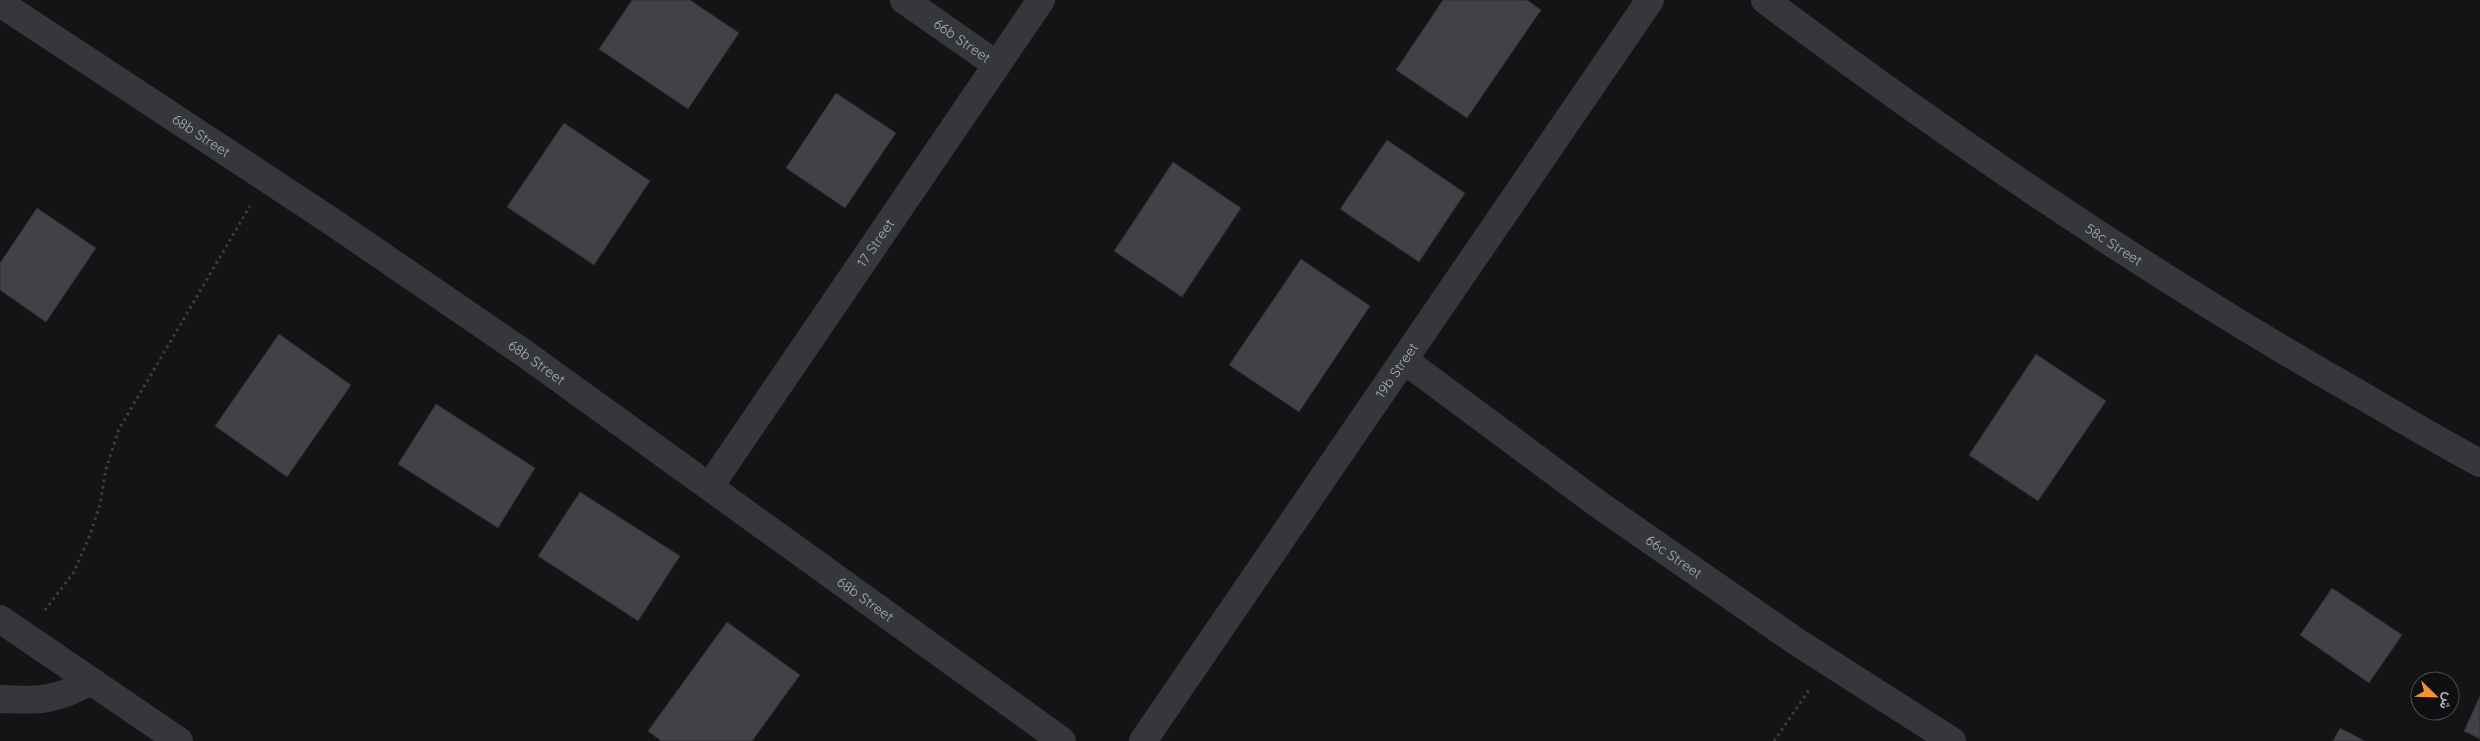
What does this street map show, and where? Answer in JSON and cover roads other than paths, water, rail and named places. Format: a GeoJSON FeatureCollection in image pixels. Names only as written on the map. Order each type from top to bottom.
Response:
{"type":"FeatureCollection","features":[{"type":"Feature","properties":{"kind":"street","name":"66b Street"},"geometry":{"type":"LineString","coordinates":[[904,0],[997,65]]}},
{"type":"Feature","properties":{"kind":"street","name":"17 Street"},"geometry":{"type":"LineString","coordinates":[[710,486],[1041,0]]}},
{"type":"Feature","properties":{"kind":"street","name":"19b Street"},"geometry":{"type":"LineString","coordinates":[[1143,741],[1650,0]]}},
{"type":"Feature","properties":{"kind":"street","name":"58c Street"},"geometry":{"type":"LineString","coordinates":[[1765,0],[1878,85],[2072,219],[2272,344],[2480,463]]}},
{"type":"Feature","properties":{"kind":"street","name":"68b Street"},"geometry":{"type":"LineString","coordinates":[[0,3],[266,178],[521,351],[1062,741]]}},
{"type":"Feature","properties":{"kind":"street","name":"66c Street"},"geometry":{"type":"LineString","coordinates":[[1404,360],[1598,504],[1829,662],[1952,741]]}},
{"type":"Feature","properties":{"kind":"street"},"geometry":{"type":"LineString","coordinates":[[0,619],[179,741]]}},
{"type":"Feature","properties":{"kind":"street"},"geometry":{"type":"LineString","coordinates":[[0,699],[43,700],[60,697],[90,680]]}}]}
